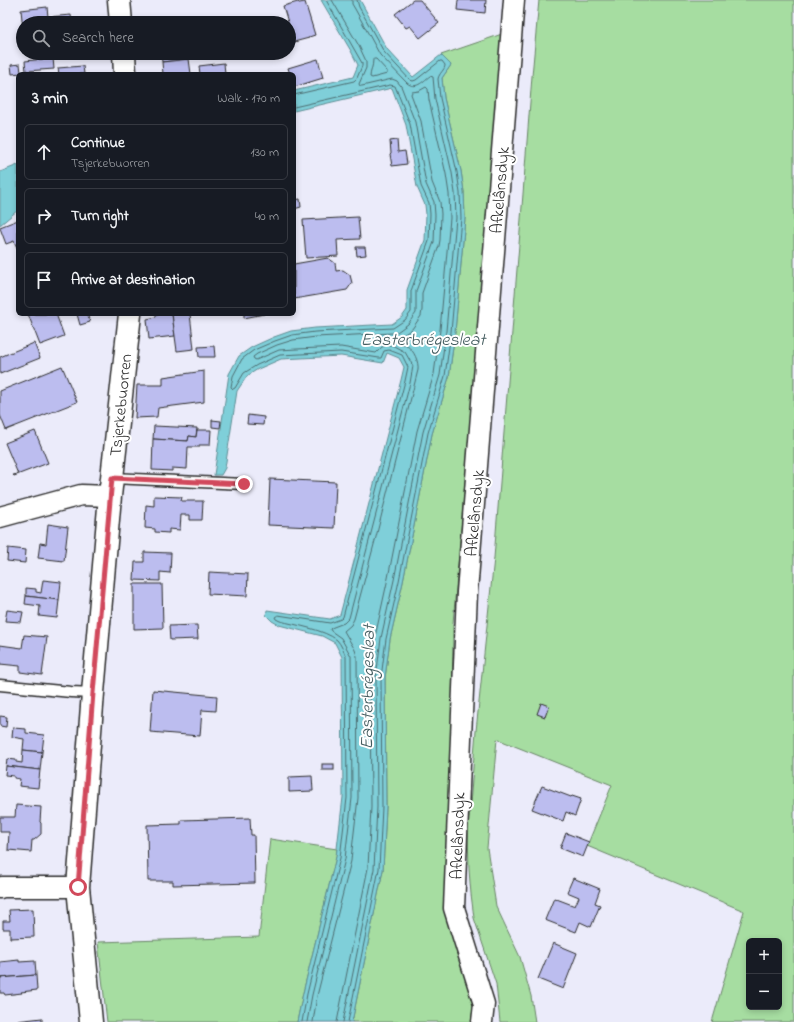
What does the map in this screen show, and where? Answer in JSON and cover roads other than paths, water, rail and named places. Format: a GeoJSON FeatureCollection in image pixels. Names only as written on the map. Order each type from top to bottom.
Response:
{"type":"FeatureCollection","features":[{"type":"Feature","properties":{"kind":"street"},"geometry":{"type":"LineString","coordinates":[[119,0],[120,16]]}},
{"type":"Feature","properties":{"kind":"street","name":"Afkelânsdyk"},"geometry":{"type":"LineString","coordinates":[[482,1022],[484,1004],[454,908],[468,592],[514,0]]}},
{"type":"Feature","properties":{"kind":"street"},"geometry":{"type":"LineString","coordinates":[[124,60],[125,72]]}},
{"type":"Feature","properties":{"kind":"street","name":"Tsjerkebuorren"},"geometry":{"type":"LineString","coordinates":[[91,1022],[78,887],[111,487],[130,316]]}},
{"type":"Feature","properties":{"kind":"street"},"geometry":{"type":"LineString","coordinates":[[0,518],[111,487]]}},
{"type":"Feature","properties":{"kind":"street"},"geometry":{"type":"LineString","coordinates":[[0,888],[78,887]]}},
{"type":"Feature","properties":{"kind":"lane"},"geometry":{"type":"LineString","coordinates":[[111,487],[244,484]]}},
{"type":"Feature","properties":{"kind":"lane"},"geometry":{"type":"LineString","coordinates":[[0,685],[93,693]]}},
{"type":"Feature","properties":{"kind":"water","name":"Easterbrégesleat"},"geometry":{"type":"Polygon","coordinates":[[[321,0],[360,0],[387,49],[413,77],[441,55],[451,65],[442,78],[444,98],[461,171],[464,192],[465,218],[455,332],[449,377],[432,434],[403,582],[390,639],[385,678],[386,807],[383,870],[352,1022],[297,1022],[336,857],[343,797],[342,657],[335,643],[322,636],[279,625],[266,615],[267,610],[330,619],[340,615],[404,367],[399,358],[387,353],[383,363],[341,356],[281,359],[258,369],[247,376],[237,391],[225,468],[221,475],[214,475],[229,374],[239,356],[252,347],[291,331],[315,328],[392,324],[402,317],[407,310],[407,290],[425,240],[426,214],[425,205],[417,187],[406,125],[392,88],[296,111],[296,91],[353,77],[358,65],[321,0]]]}},
{"type":"Feature","properties":{"kind":"water"},"geometry":{"type":"Polygon","coordinates":[[[16,166],[16,212],[0,225],[0,172],[16,166]]]}}]}
